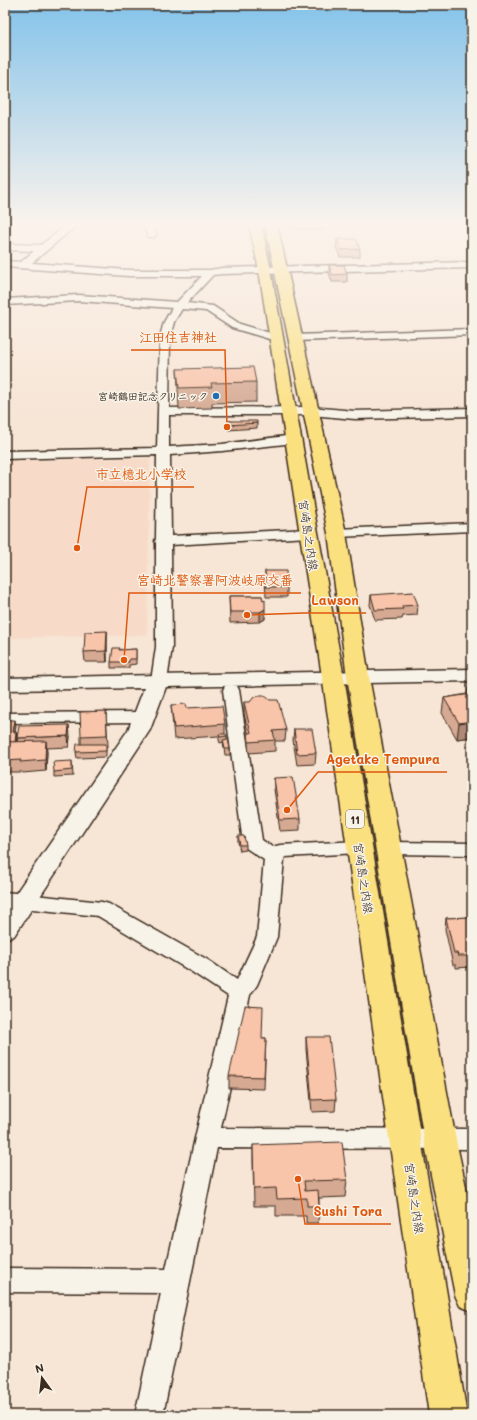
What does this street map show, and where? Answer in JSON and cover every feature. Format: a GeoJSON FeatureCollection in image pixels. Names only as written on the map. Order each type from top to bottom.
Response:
{"type":"FeatureCollection","features":[{"type":"Feature","properties":{"kind":"main road","name":"宮崎島之内線"},"geometry":{"type":"LineString","coordinates":[[276,290],[300,411],[336,534],[359,683],[440,1140],[472,1295]]}},
{"type":"Feature","properties":{"kind":"main road","name":"宮崎島之内線"},"geometry":{"type":"LineString","coordinates":[[300,411],[294,439],[406,1138],[448,1415]]}},
{"type":"Feature","properties":{"kind":"street"},"geometry":{"type":"LineString","coordinates":[[5,929],[15,900],[139,730],[156,686],[164,647],[162,540],[163,412],[166,337],[169,322],[179,306],[194,290]]}},
{"type":"Feature","properties":{"kind":"street"},"geometry":{"type":"LineString","coordinates":[[5,302],[79,298],[209,308],[236,326],[286,338],[472,332]]}},
{"type":"Feature","properties":{"kind":"street"},"geometry":{"type":"LineString","coordinates":[[163,412],[300,411],[355,414],[472,412]]}},
{"type":"Feature","properties":{"kind":"street"},"geometry":{"type":"LineString","coordinates":[[5,455],[163,452],[238,447],[294,439]]}},
{"type":"Feature","properties":{"kind":"street"},"geometry":{"type":"LineString","coordinates":[[336,534],[472,527]]}},
{"type":"Feature","properties":{"kind":"street"},"geometry":{"type":"LineString","coordinates":[[162,540],[309,533]]}},
{"type":"Feature","properties":{"kind":"street"},"geometry":{"type":"LineString","coordinates":[[5,692],[156,686],[231,690],[472,675]]}},
{"type":"Feature","properties":{"kind":"street"},"geometry":{"type":"LineString","coordinates":[[359,683],[472,687]]}},
{"type":"Feature","properties":{"kind":"street"},"geometry":{"type":"LineString","coordinates":[[5,684],[156,686],[334,684]]}},
{"type":"Feature","properties":{"kind":"street"},"geometry":{"type":"LineString","coordinates":[[231,690],[253,843],[274,858]]}},
{"type":"Feature","properties":{"kind":"street"},"geometry":{"type":"LineString","coordinates":[[5,718],[145,717]]}},
{"type":"Feature","properties":{"kind":"street"},"geometry":{"type":"LineString","coordinates":[[149,1415],[176,1281],[240,993],[246,985],[267,937],[274,858],[280,851],[288,849],[359,847]]}},
{"type":"Feature","properties":{"kind":"street"},"geometry":{"type":"LineString","coordinates":[[389,848],[472,849]]}},
{"type":"Feature","properties":{"kind":"street"},"geometry":{"type":"LineString","coordinates":[[15,900],[102,909],[200,966],[240,993]]}},
{"type":"Feature","properties":{"kind":"street"},"geometry":{"type":"LineString","coordinates":[[207,1138],[472,1139]]}},
{"type":"Feature","properties":{"kind":"street"},"geometry":{"type":"LineString","coordinates":[[5,1280],[176,1281]]}},
{"type":"Feature","properties":{"kind":"shaded area"},"geometry":{"type":"Polygon","coordinates":[[[150,458],[147,635],[5,638],[5,461],[150,458]]]}},
{"type":"Feature","properties":{"kind":"building"},"geometry":{"type":"Polygon","coordinates":[[[253,367],[256,382],[211,383],[212,387],[179,388],[177,369],[253,367]]]}},
{"type":"Feature","properties":{"kind":"building"},"geometry":{"type":"Polygon","coordinates":[[[228,421],[257,421],[257,423],[228,425],[228,421]]]}},
{"type":"Feature","properties":{"kind":"building"},"geometry":{"type":"Polygon","coordinates":[[[265,571],[286,571],[287,587],[266,587],[265,571]]]}},
{"type":"Feature","properties":{"kind":"building"},"geometry":{"type":"Polygon","coordinates":[[[413,592],[418,605],[402,606],[403,609],[375,610],[371,595],[413,592]]]}},
{"type":"Feature","properties":{"kind":"building"},"geometry":{"type":"Polygon","coordinates":[[[229,596],[262,596],[263,601],[265,600],[265,609],[260,612],[230,612],[229,596]]]}},
{"type":"Feature","properties":{"kind":"building"},"geometry":{"type":"Polygon","coordinates":[[[107,631],[106,651],[84,652],[85,632],[107,631]]]}},
{"type":"Feature","properties":{"kind":"building"},"geometry":{"type":"Polygon","coordinates":[[[113,648],[120,648],[119,650],[136,649],[136,659],[129,659],[129,662],[111,662],[113,648]]]}},
{"type":"Feature","properties":{"kind":"building"},"geometry":{"type":"Polygon","coordinates":[[[472,687],[472,721],[459,723],[444,698],[471,694],[468,688],[472,687]]]}},
{"type":"Feature","properties":{"kind":"building"},"geometry":{"type":"Polygon","coordinates":[[[265,696],[270,700],[278,700],[286,730],[273,731],[275,740],[249,742],[248,733],[251,733],[244,702],[250,702],[254,697],[265,696]]]}},
{"type":"Feature","properties":{"kind":"building"},"geometry":{"type":"Polygon","coordinates":[[[186,704],[187,708],[222,706],[225,724],[174,728],[171,705],[186,704]]]}},
{"type":"Feature","properties":{"kind":"building"},"geometry":{"type":"Polygon","coordinates":[[[106,711],[107,735],[81,736],[80,712],[106,711]]]}},
{"type":"Feature","properties":{"kind":"building"},"geometry":{"type":"Polygon","coordinates":[[[6,720],[15,720],[13,732],[16,732],[15,742],[5,742],[6,720]]]}},
{"type":"Feature","properties":{"kind":"building"},"geometry":{"type":"Polygon","coordinates":[[[69,725],[68,736],[17,738],[19,726],[69,725]]]}},
{"type":"Feature","properties":{"kind":"building"},"geometry":{"type":"Polygon","coordinates":[[[294,729],[312,729],[316,753],[297,754],[294,729]]]}},
{"type":"Feature","properties":{"kind":"building"},"geometry":{"type":"Polygon","coordinates":[[[219,734],[226,734],[227,736],[220,737],[219,734]]]}},
{"type":"Feature","properties":{"kind":"building"},"geometry":{"type":"Polygon","coordinates":[[[228,739],[230,749],[225,749],[223,740],[228,739]]]}},
{"type":"Feature","properties":{"kind":"building"},"geometry":{"type":"Polygon","coordinates":[[[46,741],[45,760],[20,762],[21,760],[5,761],[5,742],[46,741]]]}},
{"type":"Feature","properties":{"kind":"building"},"geometry":{"type":"Polygon","coordinates":[[[77,744],[106,744],[106,751],[76,752],[77,744]]]}},
{"type":"Feature","properties":{"kind":"building"},"geometry":{"type":"Polygon","coordinates":[[[72,761],[72,770],[54,772],[53,762],[72,761]]]}},
{"type":"Feature","properties":{"kind":"building"},"geometry":{"type":"Polygon","coordinates":[[[293,777],[300,819],[280,820],[274,778],[293,777]]]}},
{"type":"Feature","properties":{"kind":"building"},"geometry":{"type":"Polygon","coordinates":[[[238,836],[244,836],[246,845],[240,845],[238,836]]]}},
{"type":"Feature","properties":{"kind":"building"},"geometry":{"type":"Polygon","coordinates":[[[472,917],[472,956],[458,956],[457,953],[454,953],[446,918],[472,917]]]}},
{"type":"Feature","properties":{"kind":"building"},"geometry":{"type":"Polygon","coordinates":[[[245,1006],[263,1007],[262,1038],[266,1038],[264,1077],[229,1076],[245,1006]]]}},
{"type":"Feature","properties":{"kind":"building"},"geometry":{"type":"Polygon","coordinates":[[[306,1037],[329,1037],[336,1099],[312,1100],[306,1037]]]}},
{"type":"Feature","properties":{"kind":"building"},"geometry":{"type":"Polygon","coordinates":[[[342,1142],[347,1180],[304,1181],[305,1191],[318,1190],[319,1206],[307,1206],[307,1198],[277,1199],[276,1188],[254,1189],[253,1145],[342,1142]]]}},
{"type":"Feature","properties":{"kind":"place","name":"宮崎鶴田記念クリニック"},"geometry":{"type":"Point","coordinates":[216,396]}},
{"type":"Feature","properties":{"kind":"place","name":"江田住吉神社"},"geometry":{"type":"Point","coordinates":[227,427]}},
{"type":"Feature","properties":{"kind":"place","name":"市立檍北小学校"},"geometry":{"type":"Point","coordinates":[77,548]}},
{"type":"Feature","properties":{"kind":"place","name":"Lawson"},"geometry":{"type":"Point","coordinates":[247,615]}},
{"type":"Feature","properties":{"kind":"place","name":"宮崎北警察署阿波岐原交番"},"geometry":{"type":"Point","coordinates":[124,660]}},
{"type":"Feature","properties":{"kind":"place","name":"Agetake Tempura"},"geometry":{"type":"Point","coordinates":[287,810]}},
{"type":"Feature","properties":{"kind":"place","name":"Sushi Tora"},"geometry":{"type":"Point","coordinates":[298,1179]}}]}
